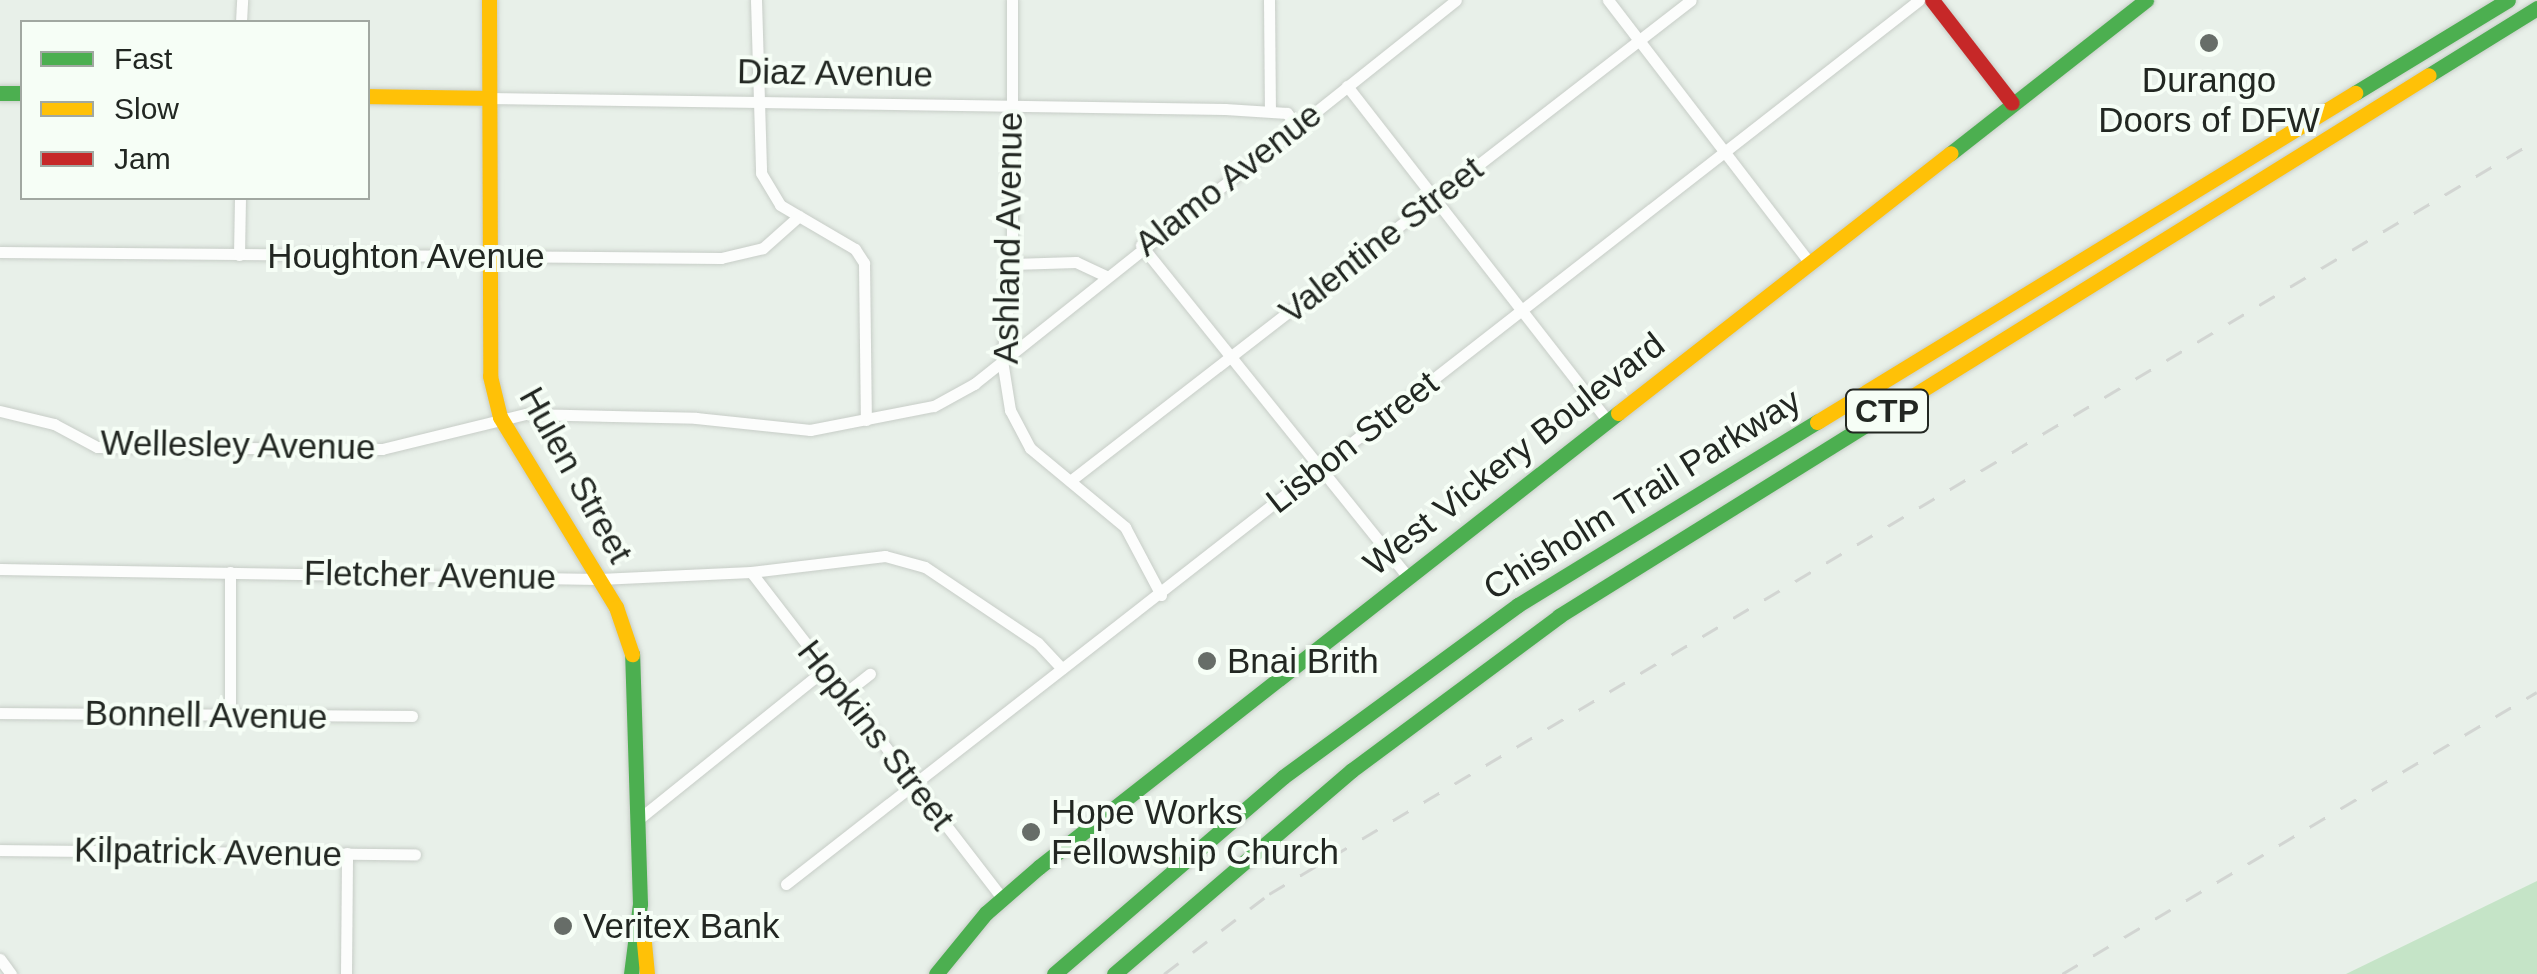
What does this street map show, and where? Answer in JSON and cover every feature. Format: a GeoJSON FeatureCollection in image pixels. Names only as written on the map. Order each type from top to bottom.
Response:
{"type":"FeatureCollection","features":[{"type":"Feature","properties":{"kind":"main road","name":"Hulen Street"},"geometry":{"type":"LineString","coordinates":[[490,0],[486,334],[500,416],[599,579],[637,670],[640,914]]}},
{"type":"Feature","properties":{"kind":"main road"},"geometry":{"type":"LineString","coordinates":[[1932,0],[2012,103]]}},
{"type":"Feature","properties":{"kind":"main road","name":"West Vickery Boulevard"},"geometry":{"type":"LineString","coordinates":[[936,974],[1002,898],[1406,575],[2146,0]]}},
{"type":"Feature","properties":{"kind":"main road","name":"Chisholm Trail Parkway"},"geometry":{"type":"LineString","coordinates":[[1054,974],[1249,804],[1426,667],[1573,569],[2508,0]]}},
{"type":"Feature","properties":{"kind":"main road","name":"Chisholm Trail Parkway"},"geometry":{"type":"LineString","coordinates":[[1114,974],[1260,846],[1466,683],[1640,563],[2537,8]]}},
{"type":"Feature","properties":{"kind":"main road","name":"Diaz Avenue"},"geometry":{"type":"LineString","coordinates":[[370,96],[489,98]]}},
{"type":"Feature","properties":{"kind":"main road"},"geometry":{"type":"LineString","coordinates":[[640,914],[648,971]]}},
{"type":"Feature","properties":{"kind":"main road"},"geometry":{"type":"LineString","coordinates":[[631,974],[640,914]]}},
{"type":"Feature","properties":{"kind":"street"},"geometry":{"type":"LineString","coordinates":[[756,0],[761,173],[773,198],[856,249],[864,263],[866,420]]}},
{"type":"Feature","properties":{"kind":"street","name":"Ashland Avenue"},"geometry":{"type":"LineString","coordinates":[[1012,0],[1012,264],[1002,360],[1020,433],[1045,464],[1070,481],[1138,544],[1161,595]]}},
{"type":"Feature","properties":{"kind":"street"},"geometry":{"type":"LineString","coordinates":[[1269,0],[1270,111]]}},
{"type":"Feature","properties":{"kind":"street","name":"Alamo Avenue"},"geometry":{"type":"LineString","coordinates":[[1002,360],[1141,245],[1456,0]]}},
{"type":"Feature","properties":{"kind":"street"},"geometry":{"type":"LineString","coordinates":[[1608,0],[1810,263]]}},
{"type":"Feature","properties":{"kind":"street","name":"Valentine Street"},"geometry":{"type":"LineString","coordinates":[[1070,481],[1690,0]]}},
{"type":"Feature","properties":{"kind":"street","name":"Lisbon Street"},"geometry":{"type":"LineString","coordinates":[[786,884],[912,783],[1161,595],[1918,0]]}},
{"type":"Feature","properties":{"kind":"street"},"geometry":{"type":"LineString","coordinates":[[1347,86],[1607,420]]}},
{"type":"Feature","properties":{"kind":"street","name":"Diaz Avenue"},"geometry":{"type":"LineString","coordinates":[[489,98],[1270,111],[1287,113],[1296,124]]}},
{"type":"Feature","properties":{"kind":"street"},"geometry":{"type":"LineString","coordinates":[[239,255],[240,200]]}},
{"type":"Feature","properties":{"kind":"street","name":"Houghton Avenue"},"geometry":{"type":"LineString","coordinates":[[0,252],[721,258],[763,248],[799,216]]}},
{"type":"Feature","properties":{"kind":"street"},"geometry":{"type":"LineString","coordinates":[[1141,245],[1323,464],[1406,575]]}},
{"type":"Feature","properties":{"kind":"street"},"geometry":{"type":"LineString","coordinates":[[1012,264],[1076,262],[1106,276]]}},
{"type":"Feature","properties":{"kind":"street","name":"Wellesley Avenue"},"geometry":{"type":"LineString","coordinates":[[0,412],[54,424],[97,447],[382,449],[500,416],[696,418],[810,430],[934,406],[1002,360]]}},
{"type":"Feature","properties":{"kind":"street","name":"Fletcher Avenue"},"geometry":{"type":"LineString","coordinates":[[0,569],[599,579],[751,572],[864,557],[906,559],[1015,626],[1062,669]]}},
{"type":"Feature","properties":{"kind":"street"},"geometry":{"type":"LineString","coordinates":[[230,572],[230,715]]}},
{"type":"Feature","properties":{"kind":"street","name":"Hopkins Street"},"geometry":{"type":"LineString","coordinates":[[751,572],[1002,898]]}},
{"type":"Feature","properties":{"kind":"street"},"geometry":{"type":"LineString","coordinates":[[640,818],[825,669]]}},
{"type":"Feature","properties":{"kind":"street"},"geometry":{"type":"LineString","coordinates":[[844,694],[870,674]]}},
{"type":"Feature","properties":{"kind":"street","name":"Bonnell Avenue"},"geometry":{"type":"LineString","coordinates":[[0,713],[412,716]]}},
{"type":"Feature","properties":{"kind":"street","name":"Kilpatrick Avenue"},"geometry":{"type":"LineString","coordinates":[[0,850],[415,854]]}},
{"type":"Feature","properties":{"kind":"street"},"geometry":{"type":"LineString","coordinates":[[346,974],[347,854]]}},
{"type":"Feature","properties":{"kind":"street"},"geometry":{"type":"LineString","coordinates":[[0,958],[11,974]]}},
{"type":"Feature","properties":{"kind":"green space"},"geometry":{"type":"Polygon","coordinates":[[[2537,881],[2537,974],[2346,974],[2537,881]]]}},
{"type":"Feature","properties":{"kind":"railway"},"geometry":{"type":"LineString","coordinates":[[1164,974],[1269,894],[2537,140]]}},
{"type":"Feature","properties":{"kind":"railway"},"geometry":{"type":"LineString","coordinates":[[2062,974],[2537,692]]}},
{"type":"Feature","properties":{"kind":"traffic: fast"},"geometry":{"type":"LineString","coordinates":[[1951,153],[2146,0]]}},
{"type":"Feature","properties":{"kind":"traffic: fast"},"geometry":{"type":"LineString","coordinates":[[2355,93],[2508,0]]}},
{"type":"Feature","properties":{"kind":"traffic: fast"},"geometry":{"type":"LineString","coordinates":[[2429,75],[2537,8]]}},
{"type":"Feature","properties":{"kind":"traffic: fast"},"geometry":{"type":"LineString","coordinates":[[0,93],[20,93]]}},
{"type":"Feature","properties":{"kind":"traffic: fast"},"geometry":{"type":"LineString","coordinates":[[936,974],[986,913],[1039,867],[1618,413]]}},
{"type":"Feature","properties":{"kind":"traffic: fast"},"geometry":{"type":"LineString","coordinates":[[1114,974],[1352,770],[1559,616],[1874,420]]}},
{"type":"Feature","properties":{"kind":"traffic: fast"},"geometry":{"type":"LineString","coordinates":[[1054,974],[1283,777],[1518,605],[1817,422]]}},
{"type":"Feature","properties":{"kind":"traffic: fast"},"geometry":{"type":"LineString","coordinates":[[631,974],[640,904],[632,654]]}},
{"type":"Feature","properties":{"kind":"traffic: slow"},"geometry":{"type":"LineString","coordinates":[[489,0],[490,376],[500,417],[616,607],[632,654]]}},
{"type":"Feature","properties":{"kind":"traffic: slow"},"geometry":{"type":"LineString","coordinates":[[1874,420],[2429,75]]}},
{"type":"Feature","properties":{"kind":"traffic: slow"},"geometry":{"type":"LineString","coordinates":[[1817,422],[2355,93]]}},
{"type":"Feature","properties":{"kind":"traffic: slow"},"geometry":{"type":"LineString","coordinates":[[370,96],[489,98]]}},
{"type":"Feature","properties":{"kind":"traffic: slow"},"geometry":{"type":"LineString","coordinates":[[1618,413],[1951,153]]}},
{"type":"Feature","properties":{"kind":"traffic: slow"},"geometry":{"type":"LineString","coordinates":[[642,922],[647,974]]}},
{"type":"Feature","properties":{"kind":"traffic: jam"},"geometry":{"type":"LineString","coordinates":[[1932,0],[2012,103]]}},
{"type":"Feature","properties":{"kind":"place","name":"Durango Doors of DFW"},"geometry":{"type":"Point","coordinates":[2209,43]}},
{"type":"Feature","properties":{"kind":"place","name":"Bnai Brith"},"geometry":{"type":"Point","coordinates":[1207,661]}},
{"type":"Feature","properties":{"kind":"place","name":"Hope Works Fellowship Church"},"geometry":{"type":"Point","coordinates":[1031,832]}},
{"type":"Feature","properties":{"kind":"place","name":"Veritex Bank"},"geometry":{"type":"Point","coordinates":[563,926]}}]}
